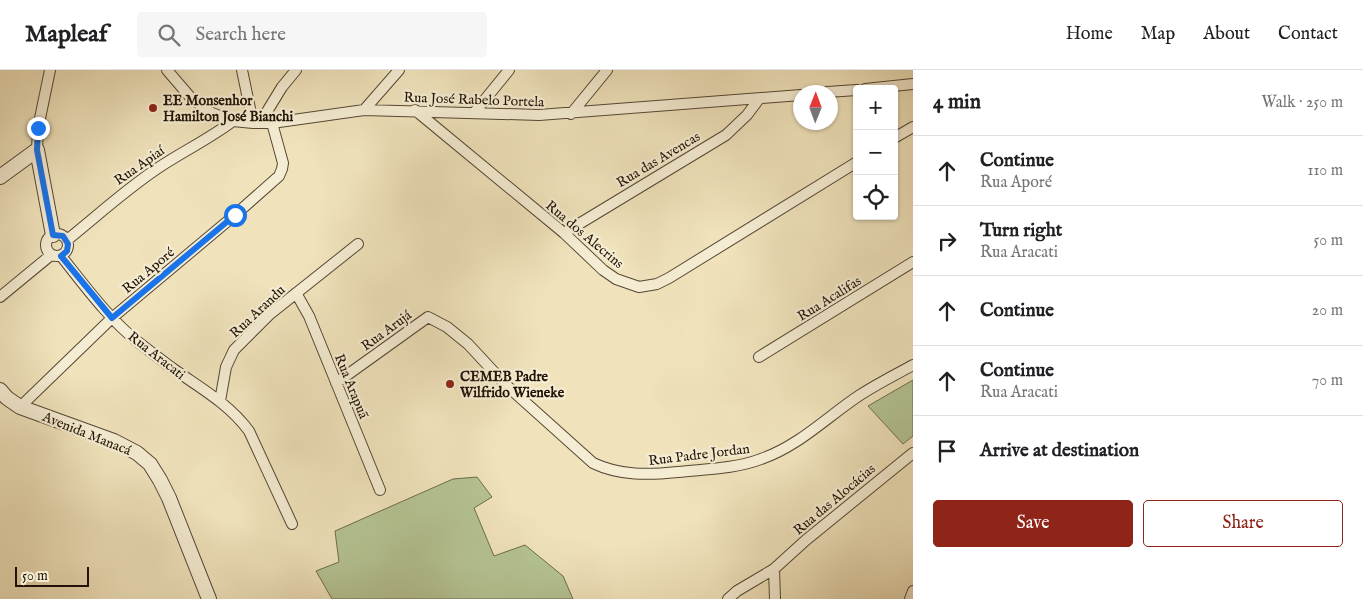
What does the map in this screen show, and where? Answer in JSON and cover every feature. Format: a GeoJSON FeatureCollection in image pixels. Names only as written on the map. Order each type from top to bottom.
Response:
{"type":"FeatureCollection","features":[{"type":"Feature","properties":{"kind":"street"},"geometry":{"type":"LineString","coordinates":[[50,70],[38,128],[37,150],[53,235]]}},
{"type":"Feature","properties":{"kind":"street","name":"Rua José Rabelo Portela"},"geometry":{"type":"LineString","coordinates":[[167,70],[191,98],[212,113],[233,121],[256,123],[272,123],[364,110],[540,115],[571,114],[793,96]]}},
{"type":"Feature","properties":{"kind":"street"},"geometry":{"type":"LineString","coordinates":[[242,70],[256,123]]}},
{"type":"Feature","properties":{"kind":"street"},"geometry":{"type":"LineString","coordinates":[[256,123],[296,70]]}},
{"type":"Feature","properties":{"kind":"street"},"geometry":{"type":"LineString","coordinates":[[364,110],[399,70]]}},
{"type":"Feature","properties":{"kind":"street"},"geometry":{"type":"LineString","coordinates":[[474,113],[509,70]]}},
{"type":"Feature","properties":{"kind":"street"},"geometry":{"type":"LineString","coordinates":[[571,114],[606,70]]}},
{"type":"Feature","properties":{"kind":"street"},"geometry":{"type":"LineString","coordinates":[[898,86],[913,84]]}},
{"type":"Feature","properties":{"kind":"street"},"geometry":{"type":"LineString","coordinates":[[838,91],[853,90]]}},
{"type":"Feature","properties":{"kind":"street","name":"Rua das Avencas"},"geometry":{"type":"LineString","coordinates":[[564,233],[726,134],[747,116],[759,99]]}},
{"type":"Feature","properties":{"kind":"street","name":"Rua dos Alecrins"},"geometry":{"type":"LineString","coordinates":[[415,110],[564,233],[603,270],[616,279],[639,287],[657,284],[718,249],[853,165]]}},
{"type":"Feature","properties":{"kind":"street","name":"Rua Apiaí"},"geometry":{"type":"LineString","coordinates":[[67,240],[132,186],[188,148],[217,133],[233,121]]}},
{"type":"Feature","properties":{"kind":"street","name":"Rua Aporé"},"geometry":{"type":"LineString","coordinates":[[20,407],[112,318],[279,176],[283,163],[272,123]]}},
{"type":"Feature","properties":{"kind":"street"},"geometry":{"type":"LineString","coordinates":[[898,136],[913,127]]}},
{"type":"Feature","properties":{"kind":"street"},"geometry":{"type":"LineString","coordinates":[[0,177],[37,150]]}},
{"type":"Feature","properties":{"kind":"street"},"geometry":{"type":"LineString","coordinates":[[0,297],[68,248],[67,240],[63,236],[53,235],[48,239],[46,246],[56,255]]}},
{"type":"Feature","properties":{"kind":"street","name":"Rua Arandu"},"geometry":{"type":"LineString","coordinates":[[220,401],[226,367],[234,350],[270,314],[358,244]]}},
{"type":"Feature","properties":{"kind":"street","name":"Rua Aracati"},"geometry":{"type":"LineString","coordinates":[[56,255],[112,318],[136,340],[173,369],[220,401]]}},
{"type":"Feature","properties":{"kind":"street","name":"Rua Acalifas"},"geometry":{"type":"LineString","coordinates":[[759,357],[913,262]]}},
{"type":"Feature","properties":{"kind":"street","name":"Rua Arapuã"},"geometry":{"type":"LineString","coordinates":[[296,293],[308,316],[380,490]]}},
{"type":"Feature","properties":{"kind":"street","name":"Rua Arujá"},"geometry":{"type":"LineString","coordinates":[[336,383],[428,317]]}},
{"type":"Feature","properties":{"kind":"street","name":"Rua Padre Jordan"},"geometry":{"type":"LineString","coordinates":[[428,317],[447,328],[468,344],[506,385],[592,463],[605,470],[636,474],[657,474],[722,467],[760,460],[789,446],[860,395],[913,364]]}},
{"type":"Feature","properties":{"kind":"street","name":"Avenida Manacá"},"geometry":{"type":"LineString","coordinates":[[0,390],[7,398],[20,407],[114,441],[137,452],[150,464],[169,498],[210,599]]}},
{"type":"Feature","properties":{"kind":"street"},"geometry":{"type":"LineString","coordinates":[[220,401],[242,421],[249,431],[292,524]]}},
{"type":"Feature","properties":{"kind":"street","name":"Rua das Alocácias"},"geometry":{"type":"LineString","coordinates":[[728,599],[737,591],[774,569],[806,540],[913,453]]}},
{"type":"Feature","properties":{"kind":"street"},"geometry":{"type":"LineString","coordinates":[[774,569],[775,599]]}},
{"type":"Feature","properties":{"kind":"street"},"geometry":{"type":"LineString","coordinates":[[910,599],[913,591]]}},
{"type":"Feature","properties":{"kind":"green space"},"geometry":{"type":"Polygon","coordinates":[[[913,380],[913,436],[903,444],[868,406],[913,380]]]}},
{"type":"Feature","properties":{"kind":"green space"},"geometry":{"type":"Polygon","coordinates":[[[477,477],[492,497],[474,508],[494,556],[525,545],[563,576],[573,599],[332,599],[316,571],[339,562],[335,531],[453,479],[477,477]]]}},
{"type":"Feature","properties":{"kind":"place","name":"EE Monsenhor Hamilton José Bianchi"},"geometry":{"type":"Point","coordinates":[153,108]}},
{"type":"Feature","properties":{"kind":"place","name":"CEMEB Padre Wilfrido Wieneke"},"geometry":{"type":"Point","coordinates":[450,384]}},
{"type":"Feature","properties":{"kind":"route"},"geometry":{"type":"LineString","coordinates":[[38,128],[37,150],[53,235],[63,236],[68,244],[67,251],[61,256],[112,318],[235,215]]}}]}
